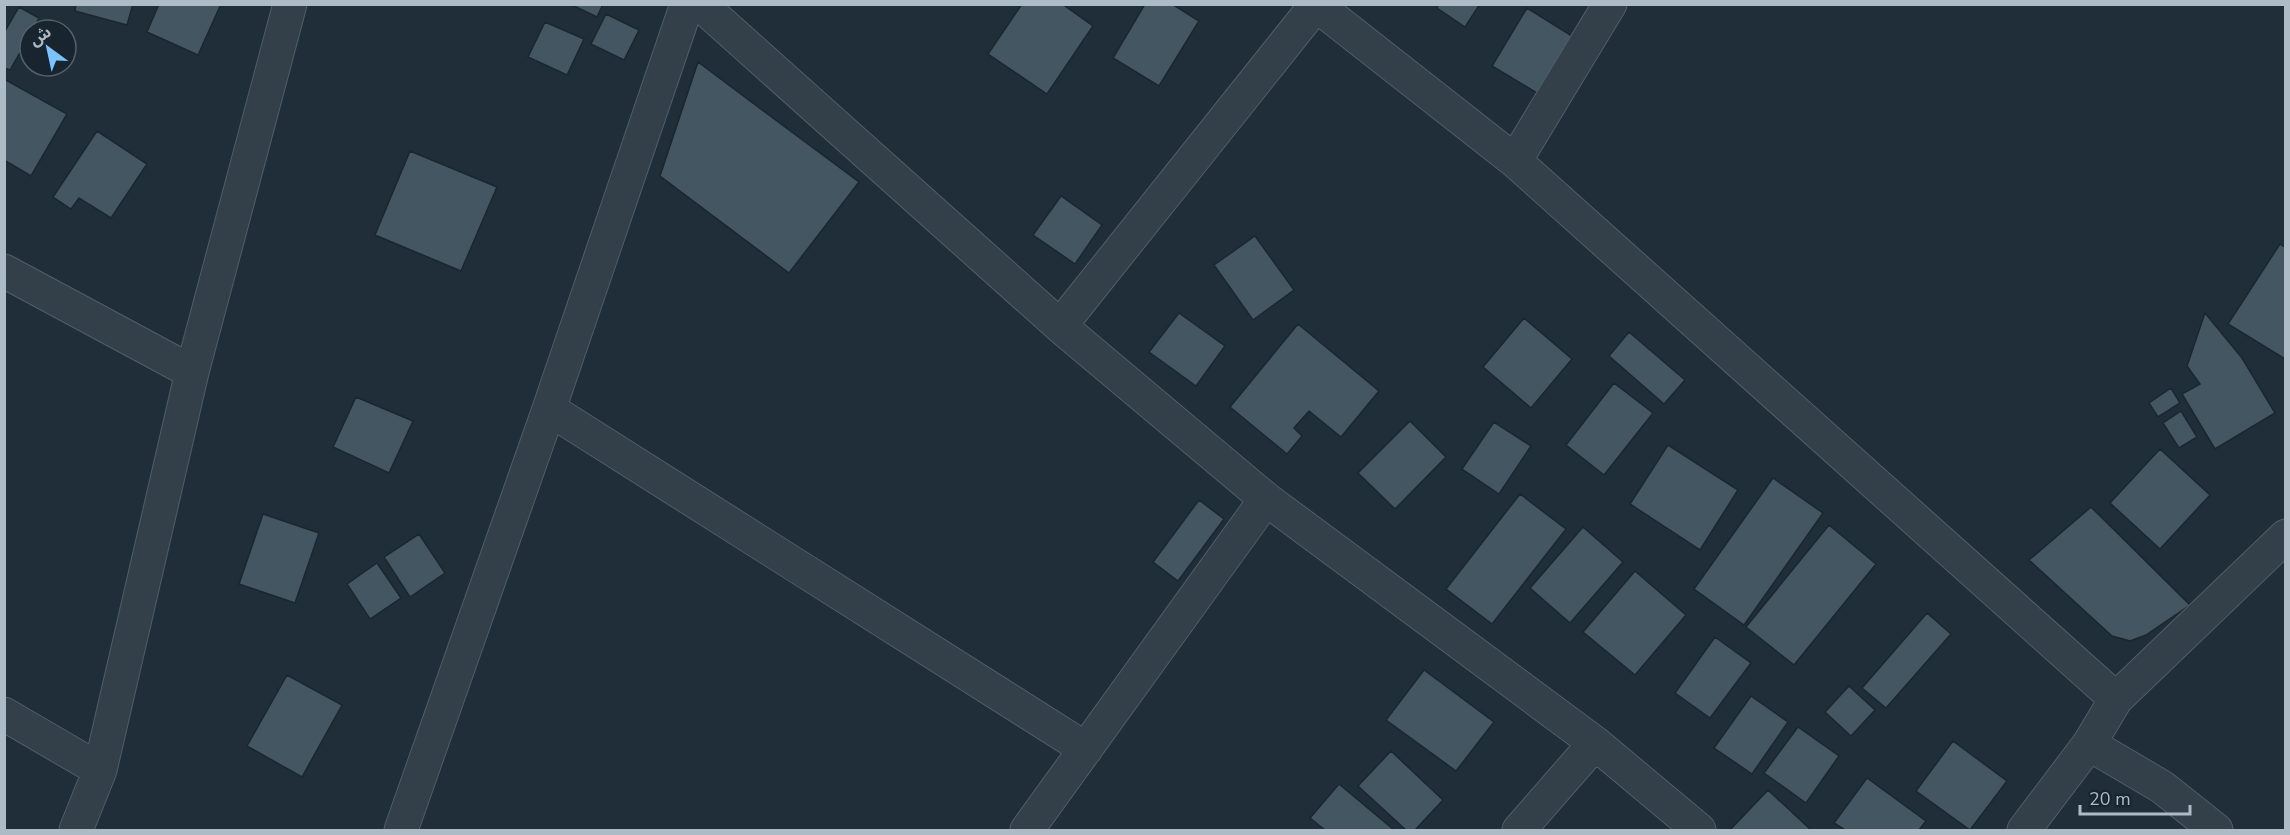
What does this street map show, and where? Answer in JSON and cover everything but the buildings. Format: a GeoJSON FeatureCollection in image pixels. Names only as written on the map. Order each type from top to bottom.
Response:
{"type":"FeatureCollection","features":[{"type":"Feature","properties":{"kind":"street"},"geometry":{"type":"LineString","coordinates":[[76,831],[100,770],[192,372],[290,4]]}},
{"type":"Feature","properties":{"kind":"street"},"geometry":{"type":"LineString","coordinates":[[401,831],[549,409],[687,4]]}},
{"type":"Feature","properties":{"kind":"street"},"geometry":{"type":"LineString","coordinates":[[700,4],[1060,326],[1266,500],[1595,743],[1699,831]]}},
{"type":"Feature","properties":{"kind":"street"},"geometry":{"type":"LineString","coordinates":[[1515,161],[1610,4]]}},
{"type":"Feature","properties":{"kind":"street"},"geometry":{"type":"LineString","coordinates":[[1060,326],[1316,5],[1515,161],[2116,699]]}},
{"type":"Feature","properties":{"kind":"street"},"geometry":{"type":"LineString","coordinates":[[4,271],[192,372]]}},
{"type":"Feature","properties":{"kind":"street"},"geometry":{"type":"LineString","coordinates":[[549,409],[1086,749]]}},
{"type":"Feature","properties":{"kind":"street"},"geometry":{"type":"LineString","coordinates":[[1027,831],[1266,500]]}},
{"type":"Feature","properties":{"kind":"street"},"geometry":{"type":"LineString","coordinates":[[2024,831],[2089,744],[2116,699],[2286,536]]}},
{"type":"Feature","properties":{"kind":"street"},"geometry":{"type":"LineString","coordinates":[[4,714],[100,770]]}},
{"type":"Feature","properties":{"kind":"street"},"geometry":{"type":"LineString","coordinates":[[1519,831],[1595,743]]}},
{"type":"Feature","properties":{"kind":"street"},"geometry":{"type":"LineString","coordinates":[[2089,744],[2162,787],[2216,831]]}}]}
